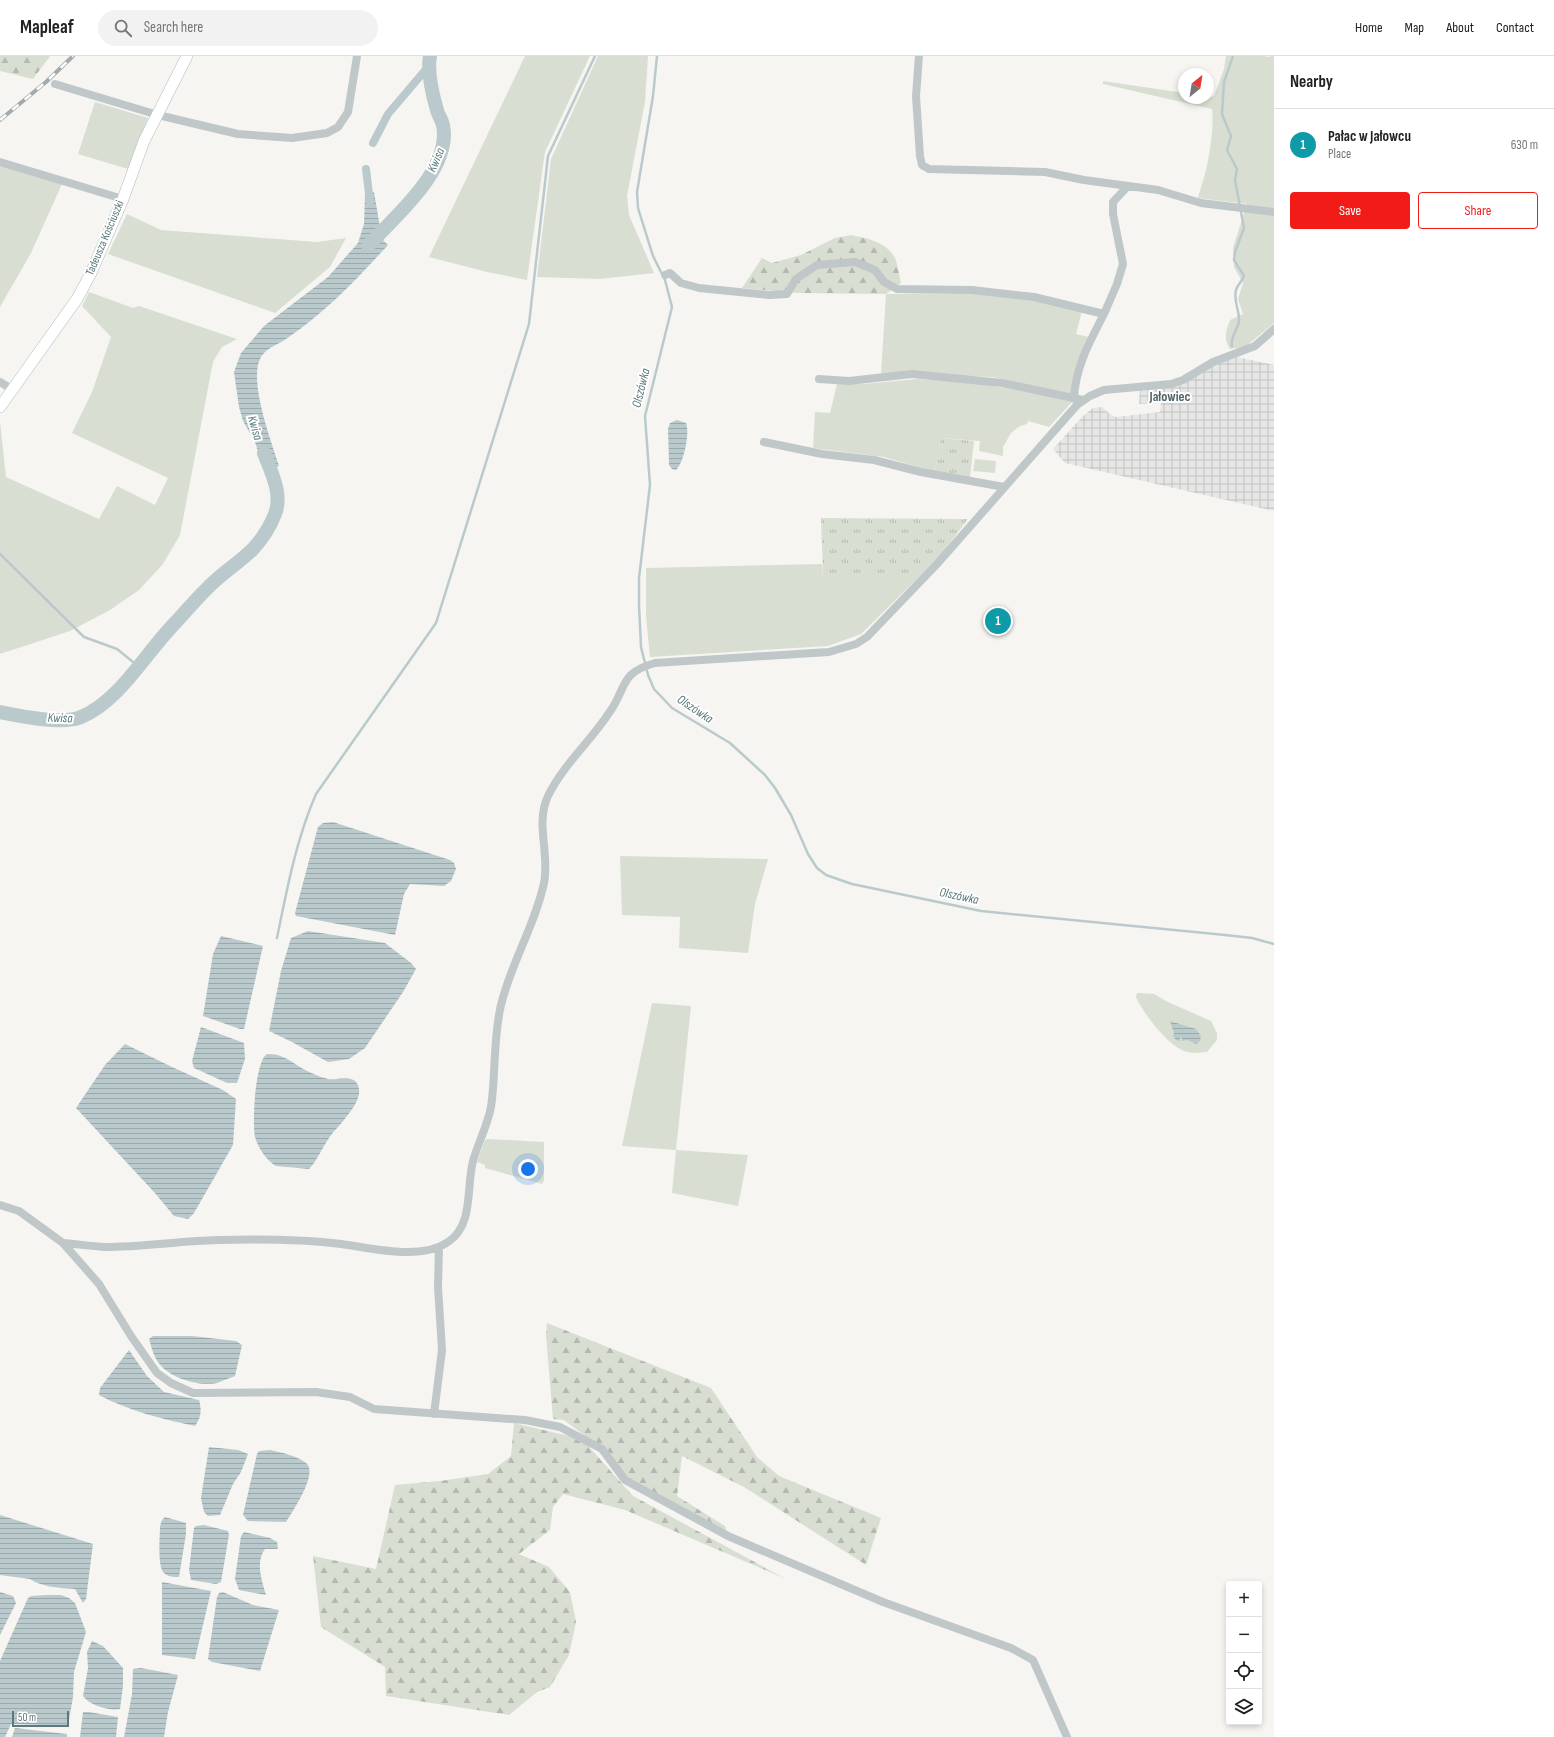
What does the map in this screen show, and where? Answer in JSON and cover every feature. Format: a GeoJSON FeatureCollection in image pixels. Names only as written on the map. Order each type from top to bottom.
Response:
{"type":"FeatureCollection","features":[{"type":"Feature","properties":{"kind":"main road","name":"Tadeusza Kościuszki"},"geometry":{"type":"LineString","coordinates":[[0,408],[77,298],[100,254],[123,199],[144,140],[187,56]]}},
{"type":"Feature","properties":{"kind":"street"},"geometry":{"type":"LineString","coordinates":[[55,84],[158,115],[238,134],[292,138],[328,133],[338,127],[348,112],[357,56]]}},
{"type":"Feature","properties":{"kind":"street"},"geometry":{"type":"LineString","coordinates":[[919,56],[916,96],[920,156],[922,165],[929,169],[1045,172],[1084,180],[1158,190],[1202,203],[1274,212]]}},
{"type":"Feature","properties":{"kind":"street"},"geometry":{"type":"LineString","coordinates":[[0,162],[123,199]]}},
{"type":"Feature","properties":{"kind":"street"},"geometry":{"type":"LineString","coordinates":[[1074,399],[1075,384],[1086,349],[1104,314],[1117,284],[1123,264],[1113,214],[1113,202],[1128,186]]}},
{"type":"Feature","properties":{"kind":"street"},"geometry":{"type":"LineString","coordinates":[[665,275],[670,273],[681,283],[700,288],[768,295],[787,294],[796,279],[817,265],[854,262],[875,270],[884,282],[897,289],[972,290],[1034,297],[1104,314]]}},
{"type":"Feature","properties":{"kind":"street"},"geometry":{"type":"LineString","coordinates":[[63,1243],[104,1247],[218,1240],[297,1240],[398,1252],[429,1250],[448,1242],[458,1232],[466,1215],[471,1171],[491,1106],[495,1046],[502,1003],[538,905],[544,882],[546,865],[542,814],[544,805],[562,772],[612,710],[628,677],[640,668],[655,663],[829,652],[856,644],[867,637],[937,564],[1060,423],[1083,400],[1104,390],[1171,384],[1183,380],[1213,362],[1255,346],[1274,329]]}},
{"type":"Feature","properties":{"kind":"street"},"geometry":{"type":"LineString","coordinates":[[819,379],[849,381],[912,374],[1002,383],[1083,400]]}},
{"type":"Feature","properties":{"kind":"street"},"geometry":{"type":"LineString","coordinates":[[0,382],[13,390]]}},
{"type":"Feature","properties":{"kind":"street"},"geometry":{"type":"LineString","coordinates":[[764,442],[822,454],[874,460],[921,472],[1004,487]]}},
{"type":"Feature","properties":{"kind":"street"},"geometry":{"type":"LineString","coordinates":[[0,1205],[19,1211],[63,1243],[99,1284],[131,1336],[158,1373],[171,1383],[193,1393],[316,1392],[350,1397],[374,1408],[434,1414],[525,1420],[560,1427],[602,1449],[625,1480],[728,1536],[883,1602],[1012,1648],[1033,1660],[1067,1737]]}},
{"type":"Feature","properties":{"kind":"street"},"geometry":{"type":"LineString","coordinates":[[434,1414],[442,1350],[438,1286],[439,1247]]}},
{"type":"Feature","properties":{"kind":"shaded area"},"geometry":{"type":"Polygon","coordinates":[[[1237,357],[1274,365],[1274,511],[1065,463],[1053,449],[1083,416],[1093,408],[1102,407],[1116,417],[1160,412],[1161,403],[1139,404],[1140,389],[1168,387],[1212,366],[1237,357]]]}},
{"type":"Feature","properties":{"kind":"green space"},"geometry":{"type":"Polygon","coordinates":[[[0,56],[50,56],[33,79],[0,71],[0,56]]]}},
{"type":"Feature","properties":{"kind":"green space"},"geometry":{"type":"Polygon","coordinates":[[[525,56],[590,56],[545,152],[527,280],[487,272],[429,257],[525,56]]]}},
{"type":"Feature","properties":{"kind":"green space"},"geometry":{"type":"Polygon","coordinates":[[[598,56],[648,56],[645,102],[627,196],[629,215],[654,273],[600,279],[537,277],[551,159],[598,56]]]}},
{"type":"Feature","properties":{"kind":"green space"},"geometry":{"type":"Polygon","coordinates":[[[1226,56],[1274,56],[1274,323],[1245,347],[1230,349],[1226,341],[1226,331],[1230,320],[1243,314],[1238,299],[1243,283],[1234,267],[1233,248],[1247,204],[1198,198],[1205,174],[1210,148],[1212,109],[1190,104],[1214,104],[1214,96],[1224,69],[1226,56]]]}},
{"type":"Feature","properties":{"kind":"green space"},"geometry":{"type":"Polygon","coordinates":[[[1103,81],[1178,92],[1178,101],[1103,84],[1103,81]]]}},
{"type":"Feature","properties":{"kind":"green space"},"geometry":{"type":"Polygon","coordinates":[[[95,102],[148,118],[128,169],[78,154],[95,102]]]}},
{"type":"Feature","properties":{"kind":"green space"},"geometry":{"type":"Polygon","coordinates":[[[0,166],[62,184],[31,253],[0,307],[0,166]]]}},
{"type":"Feature","properties":{"kind":"green space"},"geometry":{"type":"Polygon","coordinates":[[[127,214],[161,230],[317,242],[346,238],[330,267],[275,313],[108,254],[127,214]]]}},
{"type":"Feature","properties":{"kind":"green space"},"geometry":{"type":"Polygon","coordinates":[[[851,235],[882,244],[887,248],[895,258],[901,283],[886,294],[797,293],[742,288],[762,258],[772,263],[801,255],[835,238],[851,235]]]}},
{"type":"Feature","properties":{"kind":"green space"},"geometry":{"type":"Polygon","coordinates":[[[89,292],[133,308],[139,306],[237,339],[222,347],[213,362],[180,535],[163,564],[139,590],[110,610],[70,631],[0,654],[0,421],[6,477],[99,519],[117,486],[155,505],[168,478],[72,433],[92,392],[111,337],[82,306],[89,292]]]}},
{"type":"Feature","properties":{"kind":"green space"},"geometry":{"type":"Polygon","coordinates":[[[965,293],[1033,299],[1082,311],[1076,334],[1089,337],[1071,394],[992,377],[881,374],[886,294],[965,293]]]}},
{"type":"Feature","properties":{"kind":"green space"},"geometry":{"type":"Polygon","coordinates":[[[917,379],[967,382],[1025,391],[1073,401],[1049,427],[1028,421],[1027,424],[1020,426],[1011,433],[1003,447],[1003,456],[979,451],[980,441],[941,438],[935,472],[884,457],[813,448],[815,412],[830,413],[837,384],[864,384],[917,379]]]}},
{"type":"Feature","properties":{"kind":"green space"},"geometry":{"type":"Polygon","coordinates":[[[941,438],[974,441],[970,478],[935,472],[941,438]]]}},
{"type":"Feature","properties":{"kind":"green space"},"geometry":{"type":"Polygon","coordinates":[[[975,459],[996,461],[995,473],[973,471],[975,459]]]}},
{"type":"Feature","properties":{"kind":"green space"},"geometry":{"type":"Polygon","coordinates":[[[821,518],[968,519],[943,552],[919,577],[823,577],[821,518]]]}},
{"type":"Feature","properties":{"kind":"green space"},"geometry":{"type":"Polygon","coordinates":[[[822,564],[823,577],[919,577],[861,634],[828,646],[650,657],[646,616],[646,568],[822,564]]]}},
{"type":"Feature","properties":{"kind":"green space"},"geometry":{"type":"Polygon","coordinates":[[[620,856],[768,859],[755,904],[748,953],[679,948],[680,917],[622,915],[620,856]]]}},
{"type":"Feature","properties":{"kind":"green space"},"geometry":{"type":"Polygon","coordinates":[[[1137,993],[1154,994],[1168,1002],[1211,1021],[1217,1033],[1217,1040],[1207,1052],[1197,1053],[1182,1050],[1169,1041],[1149,1019],[1139,1004],[1136,997],[1137,993]]]}},
{"type":"Feature","properties":{"kind":"green space"},"geometry":{"type":"Polygon","coordinates":[[[652,1003],[691,1006],[676,1150],[622,1146],[652,1003]]]}},
{"type":"Feature","properties":{"kind":"green space"},"geometry":{"type":"Polygon","coordinates":[[[485,1140],[544,1142],[544,1180],[542,1184],[485,1168],[485,1165],[477,1162],[485,1140]]]}},
{"type":"Feature","properties":{"kind":"green space"},"geometry":{"type":"Polygon","coordinates":[[[676,1150],[748,1155],[738,1206],[672,1193],[676,1150]]]}},
{"type":"Feature","properties":{"kind":"green space"},"geometry":{"type":"Polygon","coordinates":[[[547,1323],[711,1388],[757,1457],[779,1476],[881,1518],[866,1565],[744,1487],[682,1456],[677,1496],[725,1526],[728,1536],[625,1480],[602,1449],[564,1420],[553,1419],[546,1336],[547,1323]]]}},
{"type":"Feature","properties":{"kind":"green space"},"geometry":{"type":"Polygon","coordinates":[[[514,1423],[582,1439],[633,1496],[786,1579],[625,1510],[563,1494],[553,1507],[550,1530],[519,1554],[549,1567],[570,1592],[576,1622],[569,1655],[550,1687],[537,1692],[509,1715],[386,1696],[385,1667],[321,1627],[313,1556],[376,1569],[395,1485],[440,1481],[488,1474],[511,1456],[514,1423]]]}},
{"type":"Feature","properties":{"kind":"water"},"geometry":{"type":"Polygon","coordinates":[[[374,192],[382,239],[388,245],[327,307],[300,329],[265,352],[260,359],[257,369],[259,397],[262,412],[279,466],[265,472],[255,442],[243,421],[239,407],[234,372],[241,353],[264,326],[328,277],[358,243],[364,224],[365,194],[374,192]]]}},
{"type":"Feature","properties":{"kind":"water"},"geometry":{"type":"Polygon","coordinates":[[[677,420],[686,423],[687,440],[682,461],[676,470],[672,469],[669,465],[668,429],[670,423],[677,420]]]}},
{"type":"Feature","properties":{"kind":"water"},"geometry":{"type":"Polygon","coordinates":[[[333,822],[450,860],[454,863],[456,869],[451,881],[444,886],[410,884],[404,894],[395,935],[296,916],[295,913],[318,827],[323,823],[333,822]]]}},
{"type":"Feature","properties":{"kind":"water"},"geometry":{"type":"Polygon","coordinates":[[[308,931],[385,943],[411,963],[416,969],[403,992],[365,1048],[349,1059],[328,1062],[269,1031],[281,971],[291,938],[308,931]]]}},
{"type":"Feature","properties":{"kind":"water"},"geometry":{"type":"Polygon","coordinates":[[[221,936],[263,946],[244,1029],[240,1029],[203,1016],[213,954],[221,936]]]}},
{"type":"Feature","properties":{"kind":"water"},"geometry":{"type":"Polygon","coordinates":[[[1170,1021],[1196,1029],[1201,1036],[1200,1041],[1196,1044],[1187,1040],[1182,1041],[1182,1038],[1180,1038],[1180,1041],[1176,1040],[1173,1036],[1174,1033],[1170,1021]]]}},
{"type":"Feature","properties":{"kind":"water"},"geometry":{"type":"Polygon","coordinates":[[[201,1027],[244,1043],[245,1059],[237,1083],[227,1083],[194,1068],[192,1061],[201,1027]]]}},
{"type":"Feature","properties":{"kind":"water"},"geometry":{"type":"Polygon","coordinates":[[[125,1044],[223,1090],[236,1099],[233,1145],[194,1213],[188,1219],[174,1216],[154,1192],[76,1108],[105,1065],[125,1044]]]}},
{"type":"Feature","properties":{"kind":"water"},"geometry":{"type":"Polygon","coordinates":[[[267,1054],[274,1054],[286,1058],[308,1071],[328,1079],[346,1078],[355,1081],[359,1088],[359,1095],[356,1103],[329,1138],[315,1162],[309,1169],[276,1166],[266,1158],[256,1141],[254,1130],[255,1093],[260,1068],[263,1059],[267,1054]]]}},
{"type":"Feature","properties":{"kind":"water"},"geometry":{"type":"Polygon","coordinates":[[[153,1336],[192,1336],[236,1341],[242,1345],[235,1376],[217,1383],[209,1384],[191,1382],[173,1375],[159,1364],[155,1357],[149,1339],[153,1336]]]}},
{"type":"Feature","properties":{"kind":"water"},"geometry":{"type":"Polygon","coordinates":[[[129,1350],[147,1376],[164,1392],[199,1400],[200,1414],[199,1420],[195,1426],[146,1414],[122,1406],[99,1395],[100,1388],[129,1350]]]}},
{"type":"Feature","properties":{"kind":"water"},"geometry":{"type":"Polygon","coordinates":[[[209,1447],[238,1450],[248,1454],[220,1515],[208,1516],[204,1512],[201,1498],[209,1447]]]}},
{"type":"Feature","properties":{"kind":"water"},"geometry":{"type":"Polygon","coordinates":[[[270,1450],[293,1456],[306,1463],[309,1468],[307,1483],[286,1522],[248,1521],[243,1515],[257,1454],[259,1451],[270,1450]]]}},
{"type":"Feature","properties":{"kind":"water"},"geometry":{"type":"Polygon","coordinates":[[[0,1515],[93,1544],[86,1599],[83,1603],[75,1589],[51,1587],[30,1579],[0,1575],[0,1515]]]}},
{"type":"Feature","properties":{"kind":"water"},"geometry":{"type":"Polygon","coordinates":[[[165,1517],[186,1523],[186,1534],[179,1577],[164,1573],[160,1564],[160,1526],[165,1517]]]}},
{"type":"Feature","properties":{"kind":"water"},"geometry":{"type":"Polygon","coordinates":[[[204,1525],[228,1531],[229,1535],[221,1582],[216,1584],[191,1580],[189,1570],[194,1528],[196,1526],[204,1525]]]}},
{"type":"Feature","properties":{"kind":"water"},"geometry":{"type":"Polygon","coordinates":[[[244,1532],[270,1538],[277,1542],[278,1548],[265,1549],[260,1560],[260,1572],[266,1595],[239,1590],[235,1579],[241,1536],[244,1532]]]}},
{"type":"Feature","properties":{"kind":"water"},"geometry":{"type":"Polygon","coordinates":[[[162,1582],[211,1591],[195,1659],[162,1655],[162,1582]]]}},
{"type":"Feature","properties":{"kind":"water"},"geometry":{"type":"Polygon","coordinates":[[[0,1592],[13,1596],[16,1603],[0,1635],[0,1592]]]}},
{"type":"Feature","properties":{"kind":"water"},"geometry":{"type":"Polygon","coordinates":[[[223,1592],[253,1605],[279,1610],[260,1671],[212,1662],[208,1659],[217,1597],[219,1593],[223,1592]]]}},
{"type":"Feature","properties":{"kind":"water"},"geometry":{"type":"Polygon","coordinates":[[[61,1595],[69,1598],[75,1603],[86,1632],[74,1672],[73,1697],[68,1726],[11,1724],[5,1737],[0,1737],[0,1661],[28,1598],[31,1596],[61,1595]]]}},
{"type":"Feature","properties":{"kind":"water"},"geometry":{"type":"Polygon","coordinates":[[[92,1641],[103,1646],[123,1668],[123,1686],[120,1709],[110,1709],[94,1705],[83,1696],[88,1668],[87,1652],[92,1641]]]}},
{"type":"Feature","properties":{"kind":"water"},"geometry":{"type":"Polygon","coordinates":[[[141,1668],[178,1675],[168,1712],[164,1737],[124,1737],[132,1694],[133,1669],[141,1668]]]}},
{"type":"Feature","properties":{"kind":"water"},"geometry":{"type":"Polygon","coordinates":[[[83,1712],[118,1717],[116,1737],[80,1737],[83,1712]]]}},
{"type":"Feature","properties":{"kind":"water"},"geometry":{"type":"Polygon","coordinates":[[[15,1728],[67,1734],[67,1737],[12,1737],[15,1728]]]}},
{"type":"Feature","properties":{"kind":"waterway","name":"Kwisa"},"geometry":{"type":"LineString","coordinates":[[368,246],[419,191],[439,159],[443,142],[443,125],[432,90],[429,69],[430,56]]}},
{"type":"Feature","properties":{"kind":"waterway"},"geometry":{"type":"LineString","coordinates":[[277,938],[288,883],[303,829],[316,794],[436,623],[529,324],[548,156],[595,56]]}},
{"type":"Feature","properties":{"kind":"waterway","name":"Olszówka"},"geometry":{"type":"LineString","coordinates":[[657,56],[653,96],[637,192],[638,208],[653,256],[665,280],[672,307],[645,416],[650,485],[639,578],[639,605],[641,647],[648,675],[654,689],[672,708],[730,743],[765,775],[775,788],[791,815],[808,854],[817,868],[826,875],[852,884],[981,911],[1252,938],[1274,944]]}},
{"type":"Feature","properties":{"kind":"waterway"},"geometry":{"type":"LineString","coordinates":[[1232,346],[1233,337],[1239,322],[1235,294],[1237,287],[1244,276],[1234,260],[1235,252],[1244,228],[1235,180],[1237,169],[1227,150],[1231,136],[1222,114],[1224,82],[1233,56]]}},
{"type":"Feature","properties":{"kind":"waterway"},"geometry":{"type":"LineString","coordinates":[[373,143],[388,114],[428,67]]}},
{"type":"Feature","properties":{"kind":"waterway"},"geometry":{"type":"LineString","coordinates":[[366,169],[370,202]]}},
{"type":"Feature","properties":{"kind":"waterway","name":"Kwisa"},"geometry":{"type":"LineString","coordinates":[[0,712],[41,719],[73,719],[95,710],[108,700],[132,675],[165,634],[200,595],[244,558],[266,533],[275,514],[278,499],[273,475],[264,453]]}},
{"type":"Feature","properties":{"kind":"waterway"},"geometry":{"type":"LineString","coordinates":[[0,554],[84,637],[117,649],[138,666]]}},
{"type":"Feature","properties":{"kind":"railway"},"geometry":{"type":"LineString","coordinates":[[0,120],[46,82],[73,56]]}},
{"type":"Feature","properties":{"kind":"place","name":"Pałac w Jałowcu"},"geometry":{"type":"Point","coordinates":[998,621]}},
{"type":"Feature","properties":{"kind":"district","name":"Jałowiec"},"geometry":{"type":"Point","coordinates":[1170,396]}}]}
